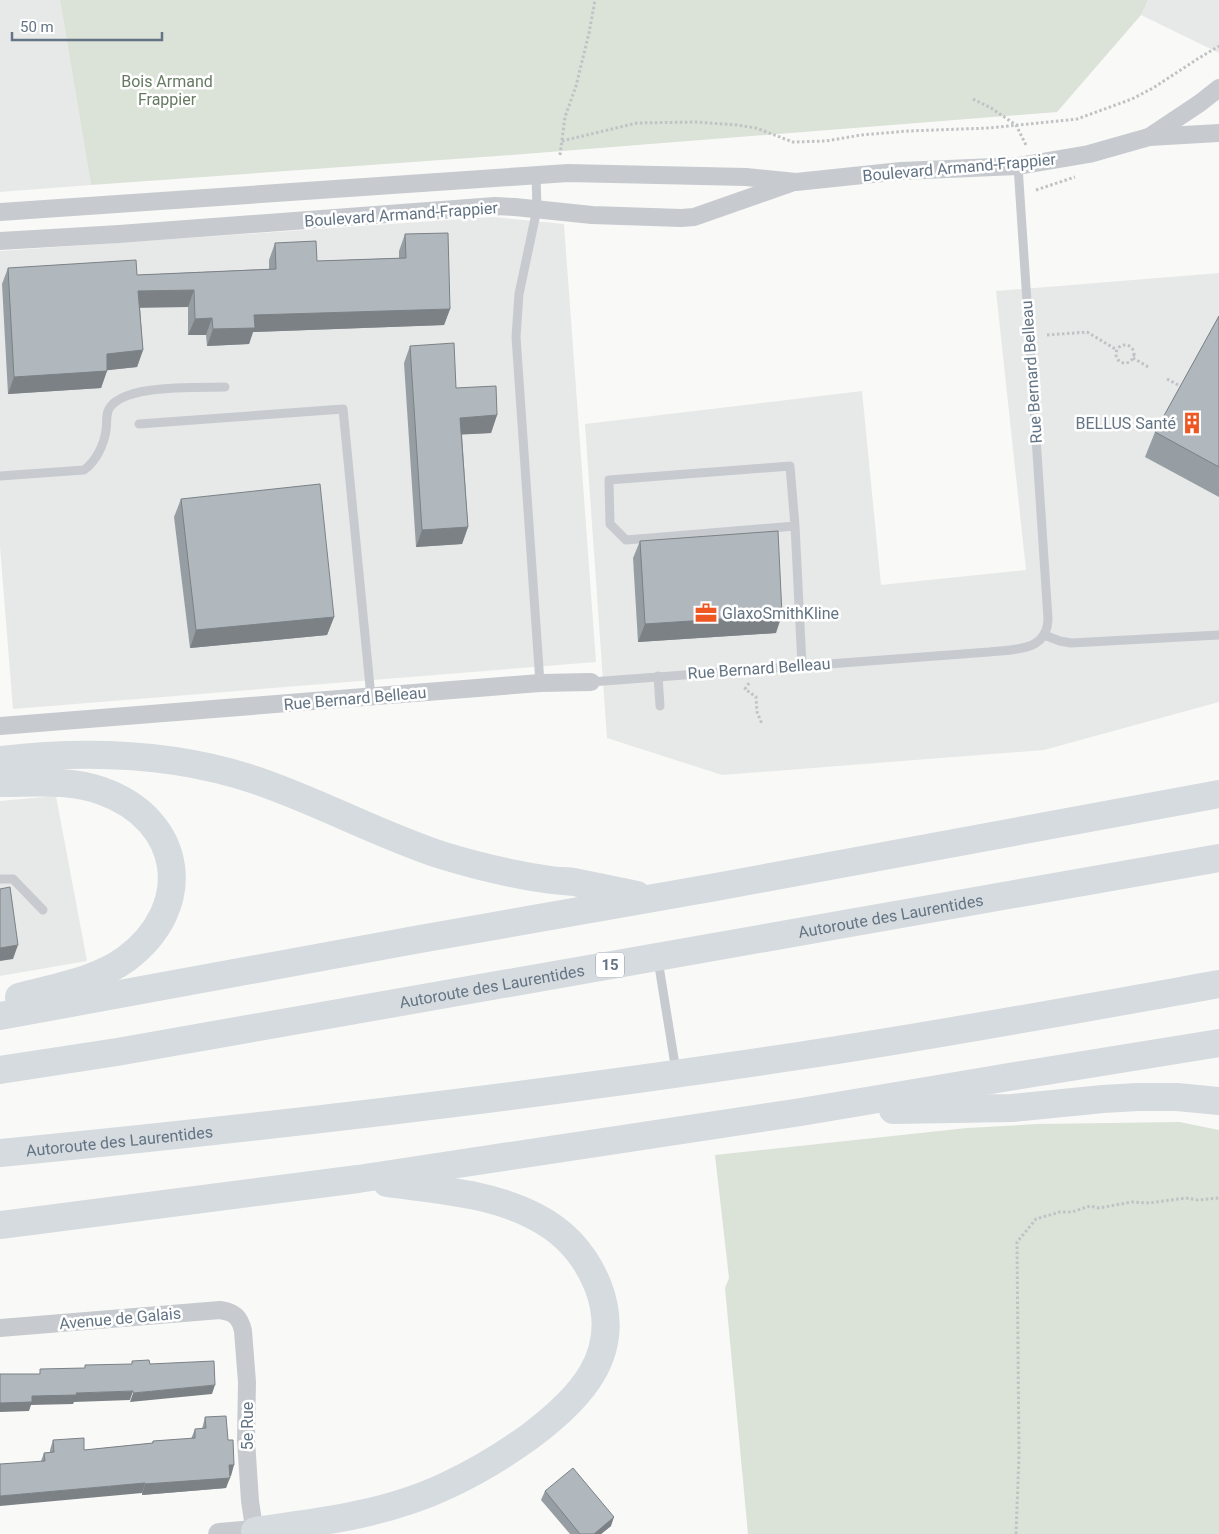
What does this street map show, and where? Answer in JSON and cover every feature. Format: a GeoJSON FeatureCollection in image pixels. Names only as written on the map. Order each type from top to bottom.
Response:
{"type":"FeatureCollection","features":[{"type":"Feature","properties":{"kind":"highway"},"geometry":{"type":"LineString","coordinates":[[0,760],[72,754],[120,754],[167,759],[211,767],[271,785],[403,841],[448,857],[509,872],[653,898]]}},
{"type":"Feature","properties":{"kind":"highway"},"geometry":{"type":"LineString","coordinates":[[0,783],[41,782],[74,784],[100,790],[123,800],[145,816],[159,834],[169,857],[172,882],[168,905],[157,929],[126,960],[89,978],[0,1002]]}},
{"type":"Feature","properties":{"kind":"highway"},"geometry":{"type":"LineString","coordinates":[[1187,800],[1219,789]]}},
{"type":"Feature","properties":{"kind":"highway"},"geometry":{"type":"LineString","coordinates":[[0,1016],[1219,794]]}},
{"type":"Feature","properties":{"kind":"highway","name":"Autoroute des Laurentides"},"geometry":{"type":"LineString","coordinates":[[0,1070],[136,1048],[1219,858]]}},
{"type":"Feature","properties":{"kind":"highway","name":"Autoroute des Laurentides"},"geometry":{"type":"LineString","coordinates":[[0,1153],[331,1118],[676,1074],[905,1039],[1219,984]]}},
{"type":"Feature","properties":{"kind":"highway"},"geometry":{"type":"LineString","coordinates":[[0,1225],[358,1179],[802,1112],[1219,1043]]}},
{"type":"Feature","properties":{"kind":"highway"},"geometry":{"type":"LineString","coordinates":[[802,1112],[1012,1108],[1103,1099],[1156,1097],[1219,1101]]}},
{"type":"Feature","properties":{"kind":"highway"},"geometry":{"type":"LineString","coordinates":[[255,1532],[344,1518],[383,1509],[431,1493],[465,1477],[525,1439],[568,1405],[583,1388],[600,1356],[605,1324],[603,1301],[600,1292],[593,1274],[582,1255],[553,1228],[527,1213],[488,1198],[358,1179]]}},
{"type":"Feature","properties":{"kind":"street","name":"Boulevard Armand-Frappier"},"geometry":{"type":"LineString","coordinates":[[1149,137],[1219,88]]}},
{"type":"Feature","properties":{"kind":"street","name":"Boulevard Armand-Frappier"},"geometry":{"type":"LineString","coordinates":[[0,212],[568,173],[746,177],[796,182],[910,171],[1026,165],[1089,154],[1149,137],[1219,133]]}},
{"type":"Feature","properties":{"kind":"street","name":"Boulevard Armand-Frappier"},"geometry":{"type":"LineString","coordinates":[[0,241],[495,206],[592,215],[681,218],[694,217],[796,182]]}},
{"type":"Feature","properties":{"kind":"street","name":"Rue Bernard Belleau"},"geometry":{"type":"LineString","coordinates":[[0,726],[540,683],[591,682]]}},
{"type":"Feature","properties":{"kind":"street","name":"Avenue de Galais"},"geometry":{"type":"LineString","coordinates":[[0,1328],[220,1310],[233,1313],[238,1318]]}},
{"type":"Feature","properties":{"kind":"street","name":"5e Rue"},"geometry":{"type":"LineString","coordinates":[[238,1318],[243,1330],[246,1373],[246,1440],[250,1501],[255,1532]]}},
{"type":"Feature","properties":{"kind":"street"},"geometry":{"type":"LineString","coordinates":[[219,1534],[255,1532]]}},
{"type":"Feature","properties":{"kind":"lane","name":"Rue Bernard Belleau"},"geometry":{"type":"LineString","coordinates":[[591,682],[981,653],[1023,648],[1039,642],[1048,626],[1048,619],[1026,165]]}},
{"type":"Feature","properties":{"kind":"lane"},"geometry":{"type":"LineString","coordinates":[[536,176],[536,210],[519,294],[516,337],[540,683]]}},
{"type":"Feature","properties":{"kind":"lane"},"geometry":{"type":"LineString","coordinates":[[0,476],[84,470],[93,461],[102,445],[109,410],[117,402],[136,393],[144,390],[195,386],[205,388],[225,387]]}},
{"type":"Feature","properties":{"kind":"lane"},"geometry":{"type":"LineString","coordinates":[[140,424],[343,408],[370,697]]}},
{"type":"Feature","properties":{"kind":"lane"},"geometry":{"type":"LineString","coordinates":[[795,526],[626,540],[610,524],[609,480],[790,466],[795,526],[802,665]]}},
{"type":"Feature","properties":{"kind":"lane"},"geometry":{"type":"LineString","coordinates":[[1044,635],[1060,642],[1071,643],[1219,635]]}},
{"type":"Feature","properties":{"kind":"lane"},"geometry":{"type":"LineString","coordinates":[[658,676],[660,706]]}},
{"type":"Feature","properties":{"kind":"lane"},"geometry":{"type":"LineString","coordinates":[[0,879],[13,879],[43,910]]}},
{"type":"Feature","properties":{"kind":"lane"},"geometry":{"type":"LineString","coordinates":[[658,956],[676,1074]]}},
{"type":"Feature","properties":{"kind":"path"},"geometry":{"type":"LineString","coordinates":[[560,158],[565,117],[580,70],[595,0]]}},
{"type":"Feature","properties":{"kind":"path"},"geometry":{"type":"LineString","coordinates":[[562,141],[637,123],[696,122],[737,125],[756,128],[793,142],[826,141],[861,135],[908,131],[989,128],[1077,119],[1132,99],[1153,88],[1219,46]]}},
{"type":"Feature","properties":{"kind":"path"},"geometry":{"type":"LineString","coordinates":[[973,99],[991,108],[1016,125],[1026,165]]}},
{"type":"Feature","properties":{"kind":"path"},"geometry":{"type":"LineString","coordinates":[[1047,335],[1087,332],[1117,350]]}},
{"type":"Feature","properties":{"kind":"path"},"geometry":{"type":"LineString","coordinates":[[1124,345],[1130,347],[1134,352],[1133,358],[1129,362],[1121,362],[1116,355],[1117,350],[1124,345]]}},
{"type":"Feature","properties":{"kind":"path"},"geometry":{"type":"LineString","coordinates":[[1133,358],[1150,368]]}},
{"type":"Feature","properties":{"kind":"path"},"geometry":{"type":"LineString","coordinates":[[1167,379],[1184,388]]}},
{"type":"Feature","properties":{"kind":"path"},"geometry":{"type":"LineString","coordinates":[[751,681],[745,689],[756,697],[762,724]]}},
{"type":"Feature","properties":{"kind":"path"},"geometry":{"type":"LineString","coordinates":[[1016,1534],[1019,1456],[1017,1242],[1036,1219],[1060,1212],[1072,1212],[1090,1206],[1099,1208],[1132,1202],[1149,1203],[1186,1198],[1198,1200],[1219,1198]]}},
{"type":"Feature","properties":{"kind":"shaded area"},"geometry":{"type":"Polygon","coordinates":[[[0,0],[60,0],[91,185],[0,192],[0,0]]]}},
{"type":"Feature","properties":{"kind":"shaded area"},"geometry":{"type":"Polygon","coordinates":[[[1148,0],[1219,0],[1219,53],[1141,15],[1148,0]]]}},
{"type":"Feature","properties":{"kind":"shaded area"},"geometry":{"type":"Polygon","coordinates":[[[493,217],[564,224],[596,662],[13,709],[0,547],[0,251],[493,217]]]}},
{"type":"Feature","properties":{"kind":"shaded area"},"geometry":{"type":"Polygon","coordinates":[[[1219,273],[1219,702],[1044,750],[722,775],[607,738],[585,424],[862,391],[881,585],[1026,570],[996,291],[1219,273]]]}},
{"type":"Feature","properties":{"kind":"shaded area"},"geometry":{"type":"Polygon","coordinates":[[[56,796],[87,961],[0,976],[0,801],[56,796]]]}},
{"type":"Feature","properties":{"kind":"green space","name":"Bois Armand Frappier"},"geometry":{"type":"Polygon","coordinates":[[[60,0],[1148,0],[1141,15],[1057,112],[497,156],[91,185],[60,0]]]}},
{"type":"Feature","properties":{"kind":"green space"},"geometry":{"type":"Polygon","coordinates":[[[1179,1122],[1219,1130],[1219,1534],[748,1534],[725,1288],[729,1278],[715,1155],[967,1128],[1038,1124],[1179,1122]]]}},
{"type":"Feature","properties":{"kind":"building"},"geometry":{"type":"Polygon","coordinates":[[[448,233],[450,309],[254,315],[255,328],[213,329],[212,318],[195,319],[194,290],[138,291],[143,350],[107,354],[107,371],[14,377],[8,268],[136,260],[137,275],[276,269],[275,243],[316,241],[317,261],[406,258],[405,234],[448,233]]]}},
{"type":"Feature","properties":{"kind":"building","name":"BELLUS Santé"},"geometry":{"type":"Polygon","coordinates":[[[1219,316],[1219,467],[1155,432],[1219,316]]]}},
{"type":"Feature","properties":{"kind":"building"},"geometry":{"type":"Polygon","coordinates":[[[454,343],[456,388],[496,386],[497,415],[460,418],[468,527],[422,530],[410,346],[454,343]]]}},
{"type":"Feature","properties":{"kind":"building"},"geometry":{"type":"Polygon","coordinates":[[[320,484],[334,617],[196,630],[181,499],[320,484]]]}},
{"type":"Feature","properties":{"kind":"building","name":"GlaxoSmithKline"},"geometry":{"type":"Polygon","coordinates":[[[778,531],[782,615],[645,624],[640,541],[778,531]]]}},
{"type":"Feature","properties":{"kind":"building"},"geometry":{"type":"Polygon","coordinates":[[[10,887],[18,945],[0,948],[0,889],[10,887]]]}},
{"type":"Feature","properties":{"kind":"building"},"geometry":{"type":"Polygon","coordinates":[[[149,1360],[150,1364],[214,1361],[215,1385],[133,1393],[133,1391],[32,1396],[32,1402],[0,1403],[0,1374],[40,1374],[40,1369],[85,1368],[85,1365],[132,1364],[132,1361],[149,1360]]]}},
{"type":"Feature","properties":{"kind":"building"},"geometry":{"type":"Polygon","coordinates":[[[226,1416],[228,1440],[233,1440],[234,1465],[229,1465],[230,1478],[145,1483],[0,1496],[0,1464],[45,1461],[44,1453],[54,1452],[53,1440],[84,1438],[84,1450],[153,1443],[153,1441],[195,1438],[195,1429],[206,1428],[205,1417],[226,1416]]]}},
{"type":"Feature","properties":{"kind":"building"},"geometry":{"type":"Polygon","coordinates":[[[573,1468],[614,1517],[594,1534],[580,1534],[545,1491],[573,1468]]]}},
{"type":"Feature","properties":{"kind":"place","name":"BELLUS Santé"},"geometry":{"type":"Point","coordinates":[1192,423]}},
{"type":"Feature","properties":{"kind":"place","name":"GlaxoSmithKline"},"geometry":{"type":"Point","coordinates":[706,613]}}]}
